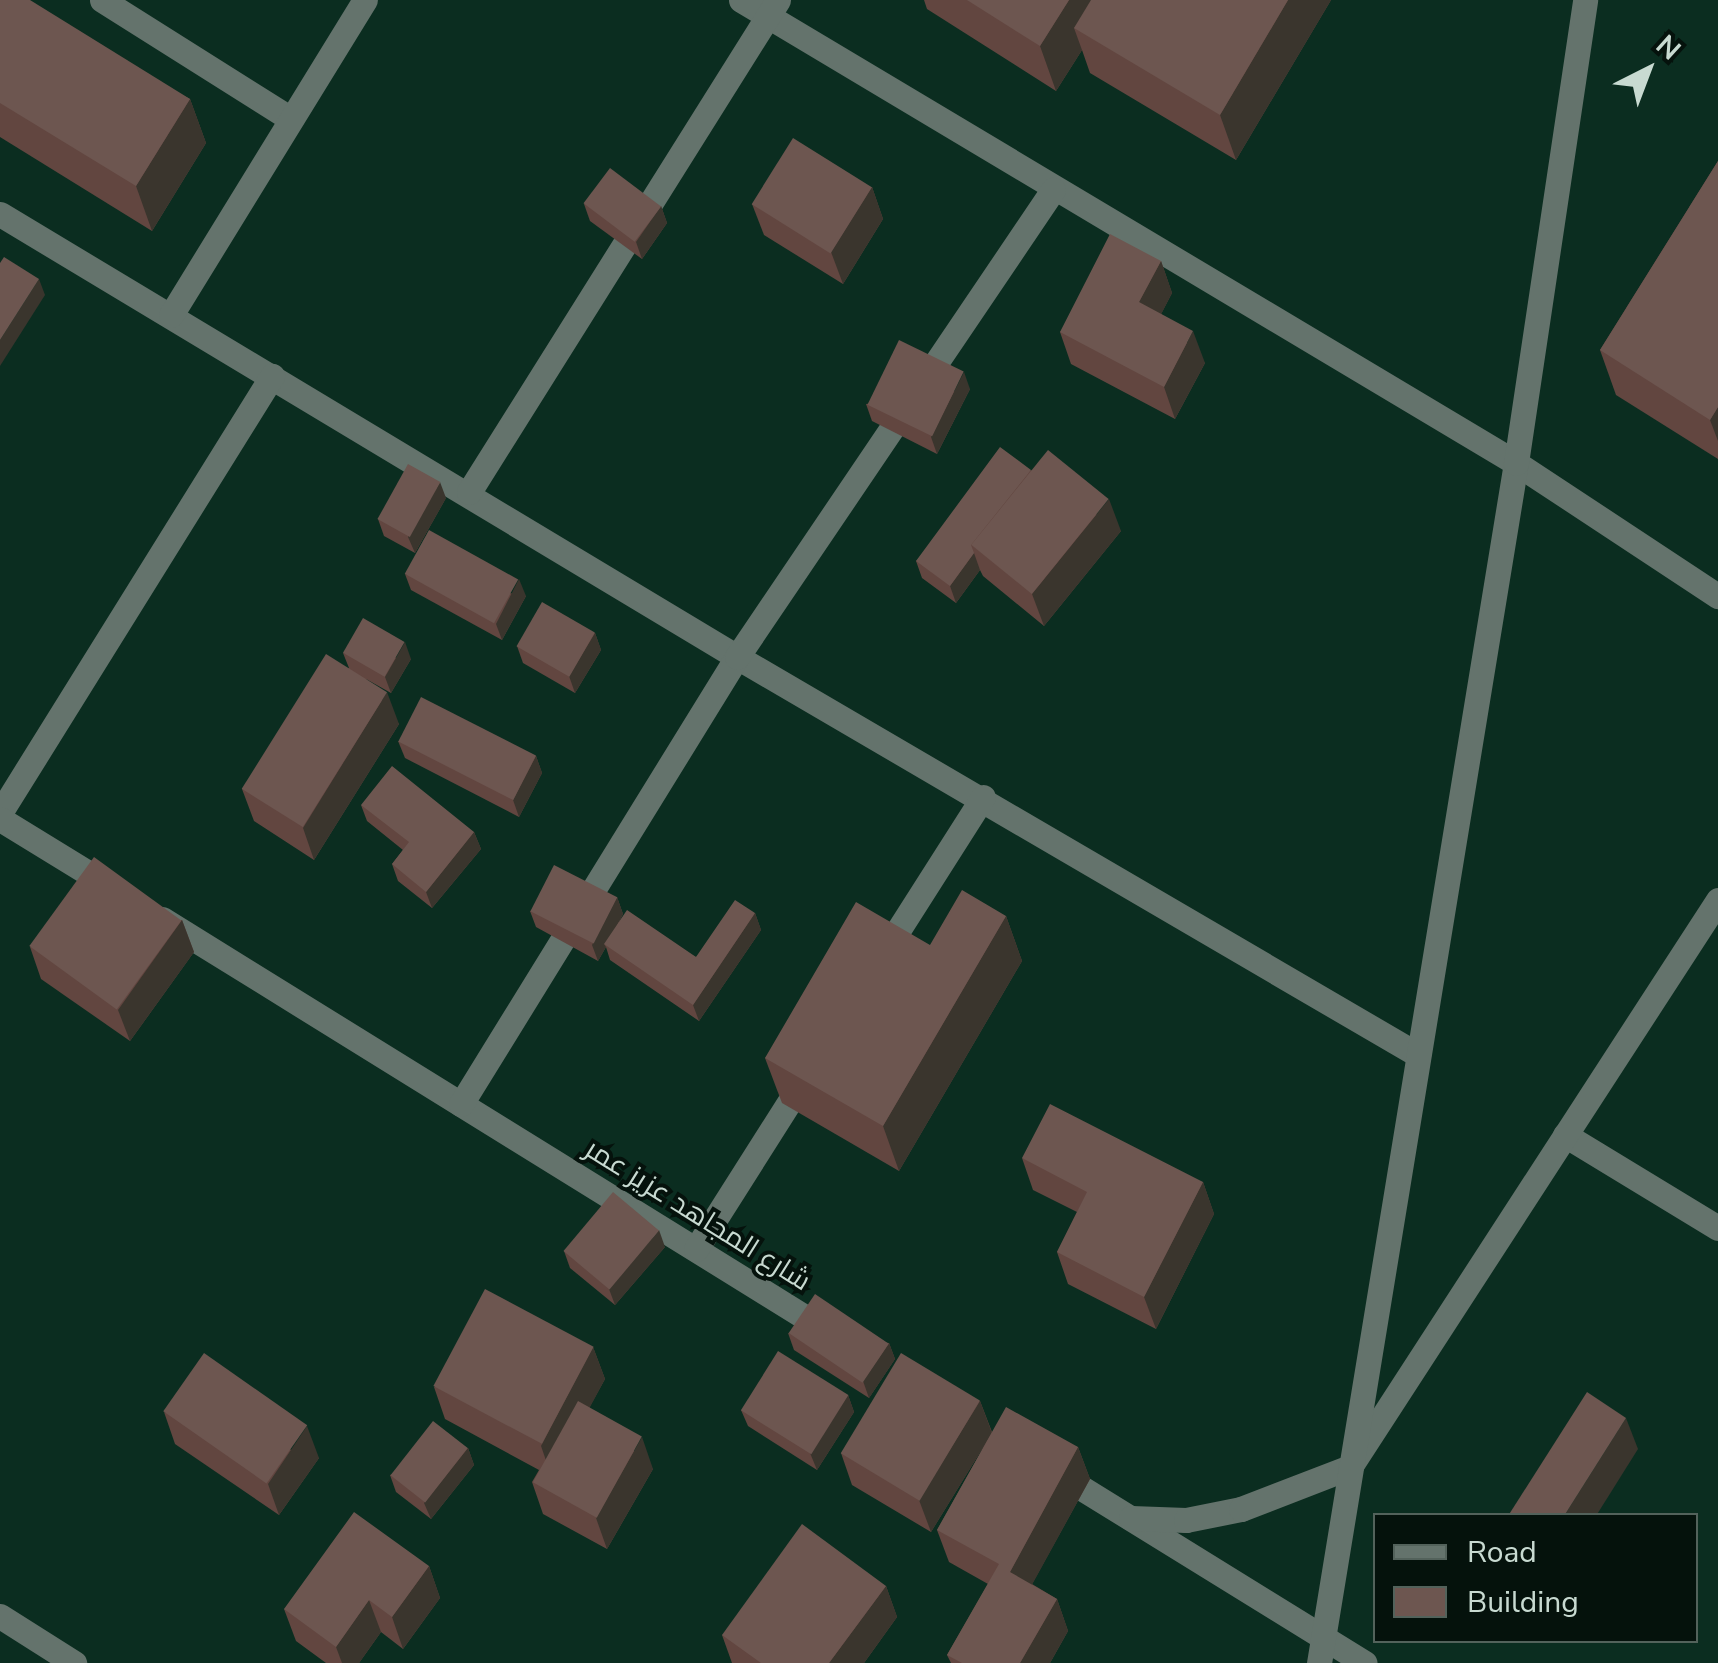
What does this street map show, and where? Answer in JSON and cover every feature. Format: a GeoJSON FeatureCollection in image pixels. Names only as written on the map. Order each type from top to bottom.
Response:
{"type":"FeatureCollection","features":[{"type":"Feature","properties":{"kind":"street"},"geometry":{"type":"LineString","coordinates":[[102,0],[291,120]]}},
{"type":"Feature","properties":{"kind":"street"},"geometry":{"type":"LineString","coordinates":[[171,315],[365,0]]}},
{"type":"Feature","properties":{"kind":"street"},"geometry":{"type":"LineString","coordinates":[[741,0],[773,8],[1052,190],[1516,462],[1718,596]]}},
{"type":"Feature","properties":{"kind":"street"},"geometry":{"type":"LineString","coordinates":[[1322,1651],[1516,462],[1585,0]]}},
{"type":"Feature","properties":{"kind":"street"},"geometry":{"type":"LineString","coordinates":[[470,492],[773,8]]}},
{"type":"Feature","properties":{"kind":"street"},"geometry":{"type":"LineString","coordinates":[[461,1104],[737,657],[1052,190]]}},
{"type":"Feature","properties":{"kind":"street"},"geometry":{"type":"LineString","coordinates":[[0,214],[470,492],[737,657],[1418,1055]]}},
{"type":"Feature","properties":{"kind":"street"},"geometry":{"type":"LineString","coordinates":[[0,816],[272,376]]}},
{"type":"Feature","properties":{"kind":"street"},"geometry":{"type":"LineString","coordinates":[[866,981],[982,797]]}},
{"type":"Feature","properties":{"kind":"street","name":"شارع المجاهد عزيز عمر"},"geometry":{"type":"LineString","coordinates":[[0,816],[846,1342]]}},
{"type":"Feature","properties":{"kind":"street"},"geometry":{"type":"LineString","coordinates":[[1130,1518],[1186,1520],[1241,1509],[1350,1467],[1718,900]]}},
{"type":"Feature","properties":{"kind":"street"},"geometry":{"type":"LineString","coordinates":[[696,1250],[824,1048]]}},
{"type":"Feature","properties":{"kind":"street"},"geometry":{"type":"LineString","coordinates":[[1565,1135],[1718,1228]]}},
{"type":"Feature","properties":{"kind":"street"},"geometry":{"type":"LineString","coordinates":[[1030,1456],[1130,1518],[1322,1651],[1365,1663]]}},
{"type":"Feature","properties":{"kind":"street"},"geometry":{"type":"LineString","coordinates":[[0,1616],[74,1663]]}},
{"type":"Feature","properties":{"kind":"building"},"geometry":{"type":"Polygon","coordinates":[[[0,0],[30,0],[190,99],[136,186],[0,103],[0,0]]]}},
{"type":"Feature","properties":{"kind":"building"},"geometry":{"type":"Polygon","coordinates":[[[967,0],[1069,0],[1040,46],[967,0]]]}},
{"type":"Feature","properties":{"kind":"building"},"geometry":{"type":"Polygon","coordinates":[[[1091,0],[1288,0],[1220,115],[1074,28],[1091,0]]]}},
{"type":"Feature","properties":{"kind":"building"},"geometry":{"type":"Polygon","coordinates":[[[793,138],[872,187],[831,253],[752,204],[793,138]]]}},
{"type":"Feature","properties":{"kind":"building"},"geometry":{"type":"Polygon","coordinates":[[[1718,161],[1718,407],[1710,420],[1600,350],[1718,161]]]}},
{"type":"Feature","properties":{"kind":"building"},"geometry":{"type":"Polygon","coordinates":[[[610,168],[661,207],[635,242],[584,203],[610,168]]]}},
{"type":"Feature","properties":{"kind":"building"},"geometry":{"type":"Polygon","coordinates":[[[1110,234],[1161,261],[1139,302],[1193,331],[1164,387],[1060,332],[1110,234]]]}},
{"type":"Feature","properties":{"kind":"building"},"geometry":{"type":"Polygon","coordinates":[[[4,257],[39,279],[0,340],[0,263],[4,257]]]}},
{"type":"Feature","properties":{"kind":"building"},"geometry":{"type":"Polygon","coordinates":[[[899,340],[964,372],[932,436],[867,405],[899,340]]]}},
{"type":"Feature","properties":{"kind":"building"},"geometry":{"type":"Polygon","coordinates":[[[1000,447],[1031,470],[971,545],[974,553],[950,586],[916,561],[1000,447]]]}},
{"type":"Feature","properties":{"kind":"building"},"geometry":{"type":"Polygon","coordinates":[[[1048,450],[1109,499],[1032,594],[971,545],[1048,450]]]}},
{"type":"Feature","properties":{"kind":"building"},"geometry":{"type":"Polygon","coordinates":[[[408,464],[440,482],[410,537],[377,519],[408,464]]]}},
{"type":"Feature","properties":{"kind":"building"},"geometry":{"type":"Polygon","coordinates":[[[429,530],[518,579],[494,623],[405,574],[429,530]]]}},
{"type":"Feature","properties":{"kind":"building"},"geometry":{"type":"Polygon","coordinates":[[[542,602],[595,632],[569,677],[516,646],[542,602]]]}},
{"type":"Feature","properties":{"kind":"building"},"geometry":{"type":"Polygon","coordinates":[[[363,618],[405,642],[385,677],[343,653],[363,618]]]}},
{"type":"Feature","properties":{"kind":"building"},"geometry":{"type":"Polygon","coordinates":[[[326,654],[387,692],[303,827],[242,789],[326,654]]]}},
{"type":"Feature","properties":{"kind":"building"},"geometry":{"type":"Polygon","coordinates":[[[421,697],[536,756],[513,800],[398,742],[421,697]]]}},
{"type":"Feature","properties":{"kind":"building"},"geometry":{"type":"Polygon","coordinates":[[[392,766],[474,832],[426,892],[392,864],[409,842],[361,805],[392,766]]]}},
{"type":"Feature","properties":{"kind":"building"},"geometry":{"type":"Polygon","coordinates":[[[94,857],[181,920],[117,1009],[29,946],[94,857]]]}},
{"type":"Feature","properties":{"kind":"building"},"geometry":{"type":"Polygon","coordinates":[[[554,865],[617,897],[594,944],[530,911],[554,865]]]}},
{"type":"Feature","properties":{"kind":"building"},"geometry":{"type":"Polygon","coordinates":[[[962,890],[1006,916],[883,1126],[765,1058],[856,902],[930,945],[962,890]]]}},
{"type":"Feature","properties":{"kind":"building"},"geometry":{"type":"Polygon","coordinates":[[[735,900],[755,913],[693,1005],[604,944],[627,910],[696,957],[735,900]]]}},
{"type":"Feature","properties":{"kind":"building"},"geometry":{"type":"Polygon","coordinates":[[[1050,1104],[1203,1182],[1144,1297],[1057,1252],[1087,1192],[1022,1158],[1050,1104]]]}},
{"type":"Feature","properties":{"kind":"building"},"geometry":{"type":"Polygon","coordinates":[[[613,1192],[659,1231],[609,1290],[564,1251],[613,1192]]]}},
{"type":"Feature","properties":{"kind":"building"},"geometry":{"type":"Polygon","coordinates":[[[485,1289],[594,1347],[542,1444],[433,1386],[485,1289]]]}},
{"type":"Feature","properties":{"kind":"building"},"geometry":{"type":"Polygon","coordinates":[[[815,1294],[889,1344],[863,1383],[789,1333],[815,1294]]]}},
{"type":"Feature","properties":{"kind":"building"},"geometry":{"type":"Polygon","coordinates":[[[778,1351],[848,1395],[811,1454],[741,1410],[778,1351]]]}},
{"type":"Feature","properties":{"kind":"building"},"geometry":{"type":"Polygon","coordinates":[[[204,1353],[307,1425],[266,1483],[163,1411],[204,1353]]]}},
{"type":"Feature","properties":{"kind":"building"},"geometry":{"type":"Polygon","coordinates":[[[901,1353],[980,1400],[920,1501],[841,1453],[901,1353]]]}},
{"type":"Feature","properties":{"kind":"building"},"geometry":{"type":"Polygon","coordinates":[[[1587,1392],[1626,1418],[1566,1513],[1510,1513],[1587,1392]]]}},
{"type":"Feature","properties":{"kind":"building"},"geometry":{"type":"Polygon","coordinates":[[[578,1401],[642,1436],[597,1518],[533,1482],[578,1401]]]}},
{"type":"Feature","properties":{"kind":"building"},"geometry":{"type":"Polygon","coordinates":[[[1006,1407],[1078,1447],[1010,1572],[1057,1599],[1020,1663],[962,1663],[947,1655],[999,1564],[937,1530],[1006,1407]]]}},
{"type":"Feature","properties":{"kind":"building"},"geometry":{"type":"Polygon","coordinates":[[[433,1421],[468,1448],[425,1502],[391,1475],[433,1421]]]}},
{"type":"Feature","properties":{"kind":"building"},"geometry":{"type":"Polygon","coordinates":[[[354,1512],[429,1566],[392,1617],[369,1600],[336,1647],[284,1609],[354,1512]]]}},
{"type":"Feature","properties":{"kind":"building"},"geometry":{"type":"Polygon","coordinates":[[[802,1524],[886,1586],[829,1663],[761,1663],[722,1635],[802,1524]]]}}]}
